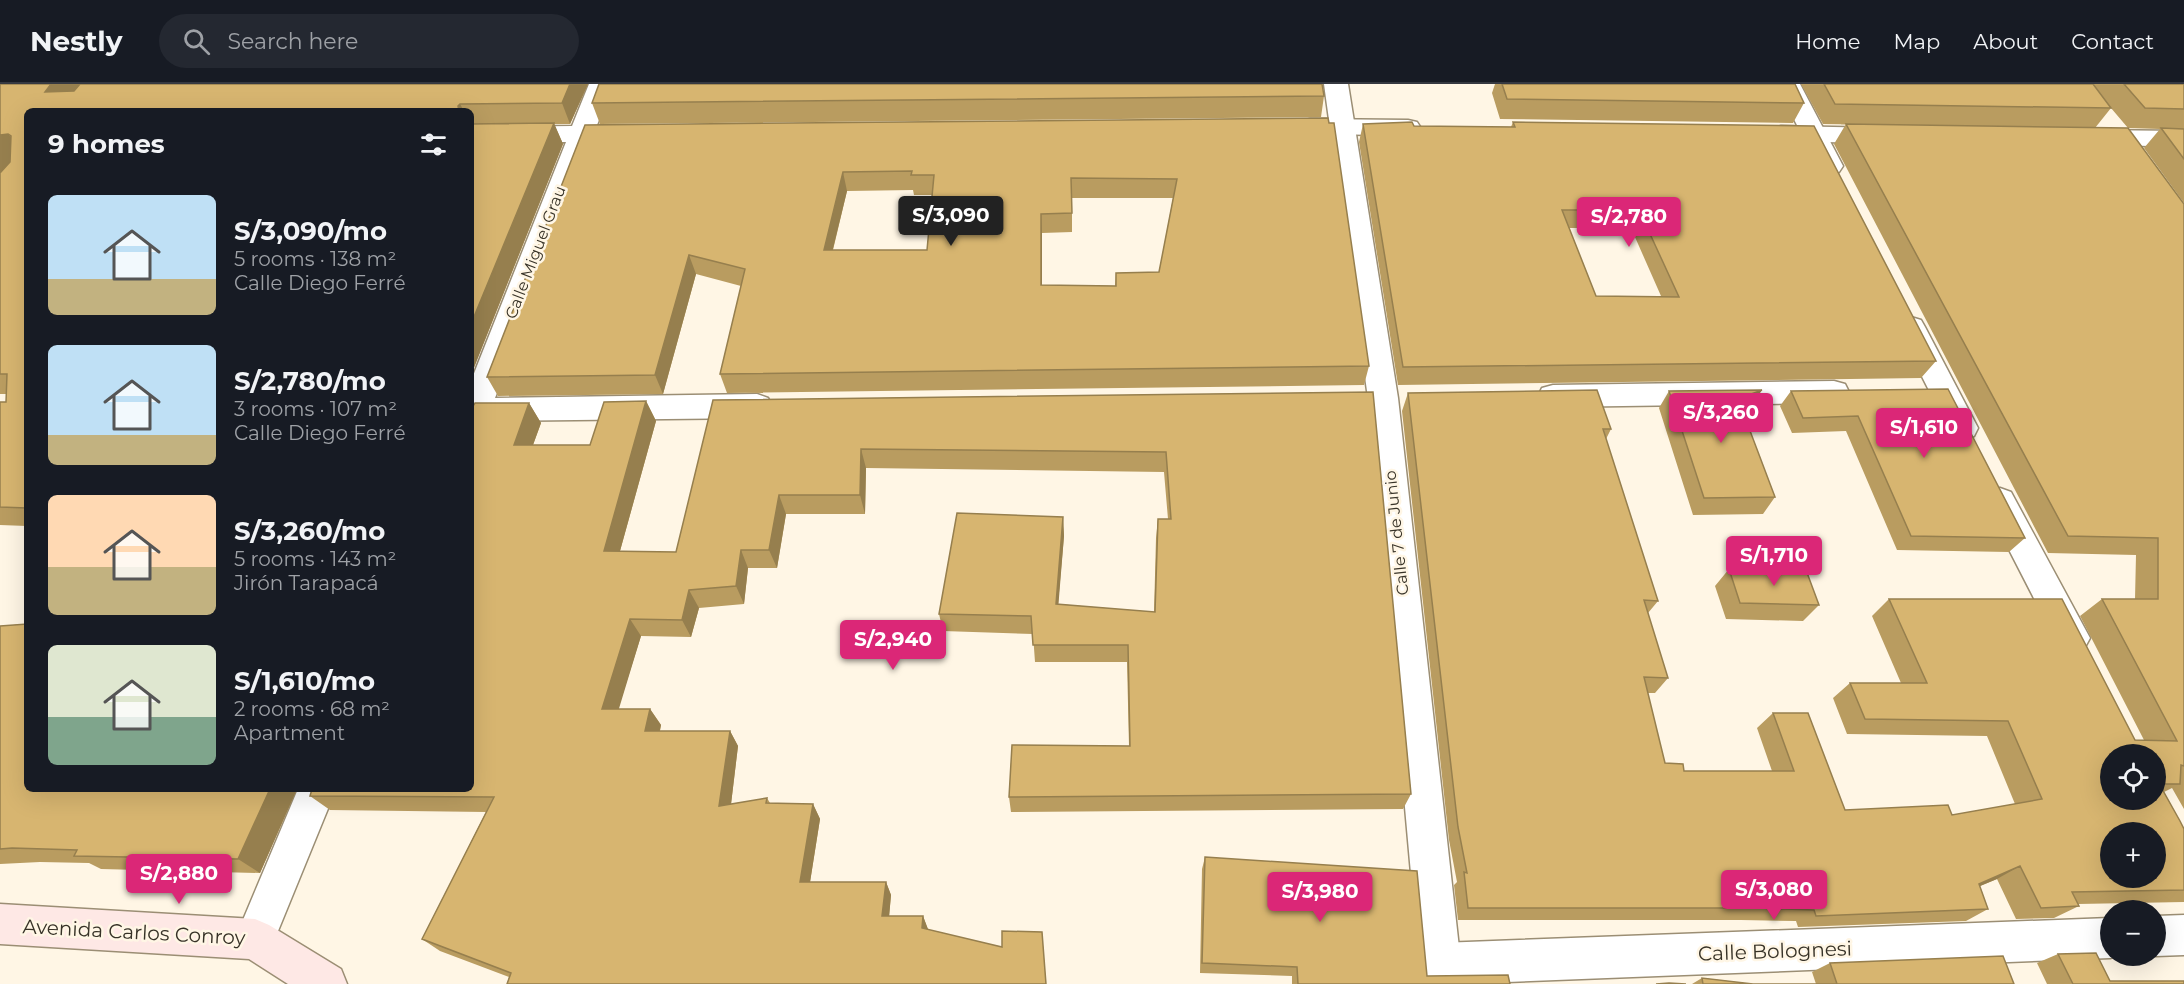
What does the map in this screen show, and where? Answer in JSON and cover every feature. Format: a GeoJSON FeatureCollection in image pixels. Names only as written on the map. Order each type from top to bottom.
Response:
{"type":"FeatureCollection","features":[{"type":"Feature","properties":{"kind":"main road","name":"Avenida Carlos Conroy"},"geometry":{"type":"LineString","coordinates":[[0,924],[255,939],[326,984]]}},
{"type":"Feature","properties":{"kind":"street","name":"Calle Miguel Grau"},"geometry":{"type":"LineString","coordinates":[[474,408],[579,133],[601,84]]}},
{"type":"Feature","properties":{"kind":"street","name":"Calle 7 de Junio"},"geometry":{"type":"LineString","coordinates":[[1336,84],[1383,398],[1441,974]]}},
{"type":"Feature","properties":{"kind":"street"},"geometry":{"type":"LineString","coordinates":[[1788,84],[1841,188]]}},
{"type":"Feature","properties":{"kind":"street"},"geometry":{"type":"LineString","coordinates":[[2099,112],[2139,165]]}},
{"type":"Feature","properties":{"kind":"street"},"geometry":{"type":"LineString","coordinates":[[1283,128],[1437,129]]}},
{"type":"Feature","properties":{"kind":"street"},"geometry":{"type":"LineString","coordinates":[[474,135],[651,133]]}},
{"type":"Feature","properties":{"kind":"street"},"geometry":{"type":"LineString","coordinates":[[1756,134],[1909,136]]}},
{"type":"Feature","properties":{"kind":"street"},"geometry":{"type":"LineString","coordinates":[[2061,138],[2184,139]]}},
{"type":"Feature","properties":{"kind":"street"},"geometry":{"type":"LineString","coordinates":[[1900,306],[2084,661]]}},
{"type":"Feature","properties":{"kind":"street"},"geometry":{"type":"LineString","coordinates":[[1908,391],[1943,391]]}},
{"type":"Feature","properties":{"kind":"street"},"geometry":{"type":"LineString","coordinates":[[1526,396],[1860,392]]}},
{"type":"Feature","properties":{"kind":"street"},"geometry":{"type":"LineString","coordinates":[[474,413],[783,406]]}},
{"type":"Feature","properties":{"kind":"street"},"geometry":{"type":"LineString","coordinates":[[255,939],[316,792]]}},
{"type":"Feature","properties":{"kind":"street"},"geometry":{"type":"LineString","coordinates":[[2166,936],[2184,935]]}},
{"type":"Feature","properties":{"kind":"street","name":"Calle Bolognesi"},"geometry":{"type":"LineString","coordinates":[[1441,974],[2100,939]]}},
{"type":"Feature","properties":{"kind":"building"},"geometry":{"type":"Polygon","coordinates":[[[0,84],[51,84],[45,92],[74,91],[80,84],[570,84],[562,103],[460,104],[458,108],[24,108],[24,508],[0,507],[0,402],[6,402],[7,374],[0,374],[0,173],[10,162],[11,136],[0,135],[0,84]]]}},
{"type":"Feature","properties":{"kind":"building"},"geometry":{"type":"Polygon","coordinates":[[[599,84],[1322,84],[1324,96],[592,103],[599,84]]]}},
{"type":"Feature","properties":{"kind":"building"},"geometry":{"type":"Polygon","coordinates":[[[1502,84],[1795,84],[1804,103],[1507,99],[1502,84]]]}},
{"type":"Feature","properties":{"kind":"building"},"geometry":{"type":"Polygon","coordinates":[[[1824,84],[2093,84],[2111,108],[1835,104],[1824,84]]]}},
{"type":"Feature","properties":{"kind":"building"},"geometry":{"type":"Polygon","coordinates":[[[2124,84],[2184,84],[2184,109],[2145,108],[2124,84]]]}},
{"type":"Feature","properties":{"kind":"building"},"geometry":{"type":"Polygon","coordinates":[[[1328,118],[1329,123],[1334,123],[1369,366],[720,374],[745,269],[689,255],[655,375],[487,377],[585,125],[1328,118]],[[912,171],[843,172],[824,250],[927,250],[934,175],[911,175],[912,171]],[[1071,178],[1072,213],[1041,214],[1041,285],[1116,286],[1116,273],[1159,272],[1177,179],[1071,178]]]}},
{"type":"Feature","properties":{"kind":"building"},"geometry":{"type":"Polygon","coordinates":[[[1412,122],[1414,126],[1515,127],[1513,122],[1814,126],[1936,361],[1403,367],[1363,124],[1412,122]],[[1562,210],[1596,296],[1679,297],[1639,210],[1562,210]]]}},
{"type":"Feature","properties":{"kind":"building"},"geometry":{"type":"Polygon","coordinates":[[[554,123],[474,317],[474,124],[554,123]]]}},
{"type":"Feature","properties":{"kind":"building"},"geometry":{"type":"Polygon","coordinates":[[[1846,124],[2128,128],[2184,204],[2184,766],[2181,765],[2180,784],[2166,784],[2166,744],[2100,744],[2100,810],[2166,810],[2166,796],[2184,829],[2184,890],[2072,892],[2079,906],[2041,908],[2020,866],[1979,884],[1988,909],[1816,916],[1814,910],[1758,908],[1468,908],[1464,872],[1467,873],[1458,827],[1408,393],[1597,390],[1611,429],[1603,429],[1658,601],[1644,600],[1668,678],[1644,677],[1665,763],[1683,764],[1684,771],[1794,771],[1773,713],[1808,713],[1845,810],[1948,805],[1952,815],[2042,799],[2008,721],[1865,719],[1850,683],[1927,683],[1889,599],[2062,599],[2135,740],[2177,741],[2102,599],[2158,599],[2158,538],[2068,536],[1846,124]]]}},
{"type":"Feature","properties":{"kind":"building"},"geometry":{"type":"Polygon","coordinates":[[[2161,128],[2184,129],[2184,159],[2161,128]]]}},
{"type":"Feature","properties":{"kind":"building"},"geometry":{"type":"Polygon","coordinates":[[[1948,389],[2025,538],[1911,536],[1858,416],[1803,418],[1791,391],[1948,389]]]}},
{"type":"Feature","properties":{"kind":"building"},"geometry":{"type":"Polygon","coordinates":[[[1762,390],[1738,399],[1775,497],[1704,498],[1669,391],[1762,390]]]}},
{"type":"Feature","properties":{"kind":"building"},"geometry":{"type":"Polygon","coordinates":[[[1373,392],[1411,794],[1009,797],[1012,745],[1130,746],[1128,645],[1033,645],[1031,616],[939,614],[957,513],[1063,517],[1056,604],[1155,612],[1158,519],[1171,519],[1166,452],[861,449],[860,495],[779,495],[769,550],[741,550],[736,586],[689,590],[682,620],[630,619],[602,709],[650,709],[645,731],[730,731],[719,806],[767,798],[766,803],[813,804],[800,882],[886,882],[882,916],[923,916],[922,928],[1002,947],[1002,931],[1042,932],[1046,984],[507,984],[511,973],[422,939],[494,797],[310,796],[311,792],[474,792],[474,404],[529,403],[514,445],[590,445],[604,402],[646,401],[604,551],[676,552],[713,400],[1373,392]]]}},
{"type":"Feature","properties":{"kind":"building"},"geometry":{"type":"Polygon","coordinates":[[[1729,569],[1806,570],[1819,605],[1740,603],[1729,569]]]}},
{"type":"Feature","properties":{"kind":"building"},"geometry":{"type":"Polygon","coordinates":[[[24,624],[24,792],[269,792],[238,859],[74,856],[77,850],[0,849],[0,626],[24,624]]]}},
{"type":"Feature","properties":{"kind":"building"},"geometry":{"type":"Polygon","coordinates":[[[1205,857],[1417,871],[1427,976],[1508,975],[1510,984],[1298,984],[1297,967],[1202,963],[1205,857]]]}},
{"type":"Feature","properties":{"kind":"building"},"geometry":{"type":"Polygon","coordinates":[[[2096,953],[2100,966],[2102,966],[2110,981],[2184,981],[2184,984],[2073,984],[2058,954],[2096,953]]]}},
{"type":"Feature","properties":{"kind":"building"},"geometry":{"type":"Polygon","coordinates":[[[2003,956],[2014,984],[1837,984],[1830,963],[2003,956]]]}},
{"type":"Feature","properties":{"kind":"building"},"geometry":{"type":"Polygon","coordinates":[[[1702,978],[1753,984],[1703,984],[1702,978]]]}}]}
